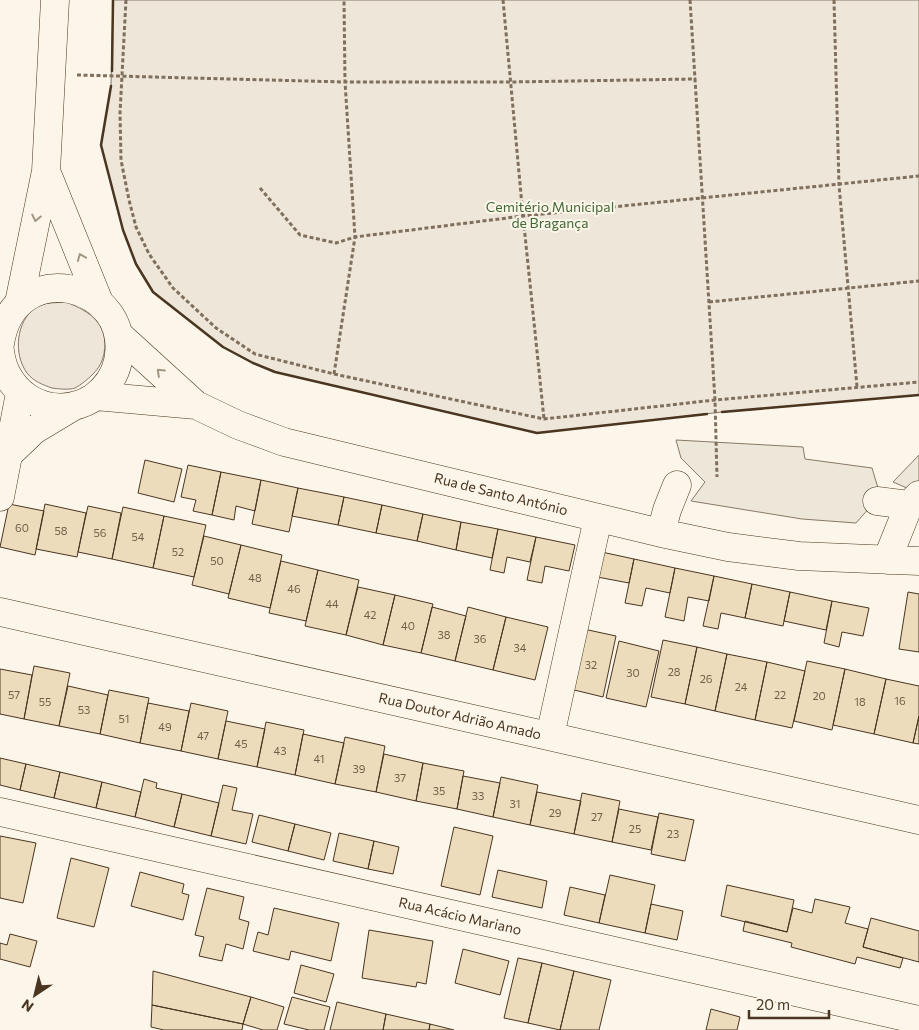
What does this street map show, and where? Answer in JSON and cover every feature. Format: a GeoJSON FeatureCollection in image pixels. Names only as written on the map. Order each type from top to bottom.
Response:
{"type":"FeatureCollection","features":[{"type":"Feature","properties":{"kind":"street"},"geometry":{"type":"LineString","coordinates":[[0,344],[46,171],[55,0]]}},
{"type":"Feature","properties":{"kind":"street"},"geometry":{"type":"LineString","coordinates":[[46,171],[99,302]]}},
{"type":"Feature","properties":{"kind":"street"},"geometry":{"type":"LineString","coordinates":[[9,314],[31,294],[46,289],[65,287],[83,292],[99,302],[111,316],[118,334],[120,351],[116,368],[108,384],[85,401],[34,430],[9,454]]}},
{"type":"Feature","properties":{"kind":"street","name":"Rua de Santo António"},"geometry":{"type":"LineString","coordinates":[[118,334],[196,405],[238,425],[284,442],[598,518],[728,547],[799,556],[919,561]]}},
{"type":"Feature","properties":{"kind":"street"},"geometry":{"type":"LineString","coordinates":[[0,350],[1,363],[10,382],[9,454],[0,497]]}},
{"type":"Feature","properties":{"kind":"street"},"geometry":{"type":"LineString","coordinates":[[10,382],[37,403],[55,407],[85,401],[196,405]]}},
{"type":"Feature","properties":{"kind":"street"},"geometry":{"type":"LineString","coordinates":[[662,533],[667,510],[677,485]]}},
{"type":"Feature","properties":{"kind":"street"},"geometry":{"type":"LineString","coordinates":[[876,501],[914,500],[887,560]]}},
{"type":"Feature","properties":{"kind":"street"},"geometry":{"type":"LineString","coordinates":[[550,736],[598,518]]}},
{"type":"Feature","properties":{"kind":"street","name":"Rua Doutor Adrião Amado"},"geometry":{"type":"LineString","coordinates":[[0,612],[919,820]]}},
{"type":"Feature","properties":{"kind":"street","name":"Rua Acácio Mariano"},"geometry":{"type":"LineString","coordinates":[[0,812],[919,1020]]}},
{"type":"Feature","properties":{"kind":"path"},"geometry":{"type":"LineString","coordinates":[[126,0],[120,113],[121,160],[136,227],[150,254],[173,288],[216,328],[256,354],[334,374],[544,419],[715,400],[919,382]]}},
{"type":"Feature","properties":{"kind":"path"},"geometry":{"type":"LineString","coordinates":[[334,374],[355,237],[346,82],[344,0]]}},
{"type":"Feature","properties":{"kind":"path"},"geometry":{"type":"LineString","coordinates":[[502,0],[544,419]]}},
{"type":"Feature","properties":{"kind":"path"},"geometry":{"type":"LineString","coordinates":[[690,0],[715,400],[717,477]]}},
{"type":"Feature","properties":{"kind":"path"},"geometry":{"type":"LineString","coordinates":[[834,0],[839,185],[850,288],[857,387]]}},
{"type":"Feature","properties":{"kind":"path"},"geometry":{"type":"LineString","coordinates":[[52,74],[346,82],[695,79]]}},
{"type":"Feature","properties":{"kind":"path"},"geometry":{"type":"LineString","coordinates":[[260,188],[300,235],[336,243],[355,237],[523,216],[919,176]]}},
{"type":"Feature","properties":{"kind":"path"},"geometry":{"type":"LineString","coordinates":[[709,302],[919,280]]}},
{"type":"Feature","properties":{"kind":"green space","name":"Cemitério Municipal de Bragança"},"geometry":{"type":"Polygon","coordinates":[[[113,0],[919,0],[919,395],[722,412],[537,433],[275,372],[253,363],[223,347],[153,292],[136,264],[123,230],[101,145],[111,86],[113,0]]]}},
{"type":"Feature","properties":{"kind":"green space"},"geometry":{"type":"Polygon","coordinates":[[[66,302],[83,310],[96,320],[104,335],[105,344],[104,354],[99,367],[87,380],[73,389],[45,386],[29,376],[23,365],[18,347],[21,329],[29,313],[43,304],[66,302]]]}},
{"type":"Feature","properties":{"kind":"shaded area"},"geometry":{"type":"Polygon","coordinates":[[[676,440],[803,447],[805,459],[872,468],[878,488],[871,506],[856,523],[802,519],[691,501],[705,482],[681,458],[676,440]]]}},
{"type":"Feature","properties":{"kind":"shaded area"},"geometry":{"type":"Polygon","coordinates":[[[919,455],[919,486],[914,491],[893,482],[919,455]]]}},
{"type":"Feature","properties":{"kind":"building"},"geometry":{"type":"Polygon","coordinates":[[[145,460],[182,469],[174,502],[138,493],[145,460]]]}},
{"type":"Feature","properties":{"kind":"building"},"geometry":{"type":"Polygon","coordinates":[[[188,465],[221,472],[212,515],[193,511],[196,500],[181,497],[188,465]]]}},
{"type":"Feature","properties":{"kind":"building"},"geometry":{"type":"Polygon","coordinates":[[[221,472],[261,480],[255,511],[236,506],[234,520],[212,515],[221,472]]]}},
{"type":"Feature","properties":{"kind":"building"},"geometry":{"type":"Polygon","coordinates":[[[261,480],[298,488],[289,532],[252,524],[261,480]]]}},
{"type":"Feature","properties":{"kind":"building"},"geometry":{"type":"Polygon","coordinates":[[[298,488],[344,497],[338,525],[292,516],[298,488]]]}},
{"type":"Feature","properties":{"kind":"building"},"geometry":{"type":"Polygon","coordinates":[[[344,497],[382,505],[376,533],[338,525],[344,497]]]}},
{"type":"Feature","properties":{"kind":"building"},"geometry":{"type":"Polygon","coordinates":[[[9,504],[44,511],[35,555],[0,547],[9,504]]]}},
{"type":"Feature","properties":{"kind":"building"},"geometry":{"type":"Polygon","coordinates":[[[45,504],[86,513],[77,557],[36,549],[45,504]]]}},
{"type":"Feature","properties":{"kind":"building"},"geometry":{"type":"Polygon","coordinates":[[[382,505],[423,514],[417,541],[376,533],[382,505]]]}},
{"type":"Feature","properties":{"kind":"building"},"geometry":{"type":"Polygon","coordinates":[[[88,506],[121,513],[112,559],[78,552],[88,506]]]}},
{"type":"Feature","properties":{"kind":"building"},"geometry":{"type":"Polygon","coordinates":[[[123,507],[164,516],[153,568],[112,559],[123,507]]]}},
{"type":"Feature","properties":{"kind":"building"},"geometry":{"type":"Polygon","coordinates":[[[423,514],[461,522],[456,550],[417,541],[423,514]]]}},
{"type":"Feature","properties":{"kind":"building"},"geometry":{"type":"Polygon","coordinates":[[[164,516],[206,525],[194,577],[153,568],[164,516]]]}},
{"type":"Feature","properties":{"kind":"building"},"geometry":{"type":"Polygon","coordinates":[[[461,522],[498,529],[492,558],[456,550],[461,522]]]}},
{"type":"Feature","properties":{"kind":"building"},"geometry":{"type":"Polygon","coordinates":[[[498,529],[536,537],[530,562],[507,557],[504,573],[490,570],[498,529]]]}},
{"type":"Feature","properties":{"kind":"building"},"geometry":{"type":"Polygon","coordinates":[[[204,536],[241,545],[229,594],[192,585],[204,536]]]}},
{"type":"Feature","properties":{"kind":"building"},"geometry":{"type":"Polygon","coordinates":[[[536,537],[575,545],[569,571],[545,566],[542,583],[527,580],[536,537]]]}},
{"type":"Feature","properties":{"kind":"building"},"geometry":{"type":"Polygon","coordinates":[[[241,545],[282,555],[270,608],[228,598],[241,545]]]}},
{"type":"Feature","properties":{"kind":"building"},"geometry":{"type":"Polygon","coordinates":[[[597,551],[634,559],[629,583],[592,576],[597,551]]]}},
{"type":"Feature","properties":{"kind":"building"},"geometry":{"type":"Polygon","coordinates":[[[634,559],[675,568],[670,593],[646,588],[642,606],[625,603],[634,559]]]}},
{"type":"Feature","properties":{"kind":"building"},"geometry":{"type":"Polygon","coordinates":[[[281,561],[318,570],[306,621],[269,613],[281,561]]]}},
{"type":"Feature","properties":{"kind":"building"},"geometry":{"type":"Polygon","coordinates":[[[675,568],[714,576],[709,601],[688,597],[684,621],[665,617],[675,568]]]}},
{"type":"Feature","properties":{"kind":"building"},"geometry":{"type":"Polygon","coordinates":[[[318,570],[359,580],[346,635],[305,626],[318,570]]]}},
{"type":"Feature","properties":{"kind":"building"},"geometry":{"type":"Polygon","coordinates":[[[714,576],[752,584],[745,618],[721,613],[718,629],[703,626],[714,576]]]}},
{"type":"Feature","properties":{"kind":"building"},"geometry":{"type":"Polygon","coordinates":[[[752,584],[790,592],[783,626],[745,618],[752,584]]]}},
{"type":"Feature","properties":{"kind":"building"},"geometry":{"type":"Polygon","coordinates":[[[358,587],[395,595],[383,645],[346,635],[358,587]]]}},
{"type":"Feature","properties":{"kind":"building"},"geometry":{"type":"Polygon","coordinates":[[[790,592],[832,601],[826,630],[784,621],[790,592]]]}},
{"type":"Feature","properties":{"kind":"building"},"geometry":{"type":"Polygon","coordinates":[[[908,592],[919,594],[919,652],[899,649],[908,592]]]}},
{"type":"Feature","properties":{"kind":"building"},"geometry":{"type":"Polygon","coordinates":[[[395,595],[433,604],[421,653],[383,645],[395,595]]]}},
{"type":"Feature","properties":{"kind":"building"},"geometry":{"type":"Polygon","coordinates":[[[832,601],[869,608],[863,636],[842,632],[839,647],[824,643],[832,601]]]}},
{"type":"Feature","properties":{"kind":"building"},"geometry":{"type":"Polygon","coordinates":[[[432,607],[466,616],[455,661],[421,653],[432,607]]]}},
{"type":"Feature","properties":{"kind":"building"},"geometry":{"type":"Polygon","coordinates":[[[468,607],[506,617],[493,670],[455,661],[468,607]]]}},
{"type":"Feature","properties":{"kind":"building"},"geometry":{"type":"Polygon","coordinates":[[[506,617],[548,627],[535,680],[493,670],[506,617]]]}},
{"type":"Feature","properties":{"kind":"building"},"geometry":{"type":"Polygon","coordinates":[[[579,628],[616,636],[603,697],[566,688],[579,628]]]}},
{"type":"Feature","properties":{"kind":"building"},"geometry":{"type":"Polygon","coordinates":[[[663,640],[697,647],[685,704],[651,697],[663,640]]]}},
{"type":"Feature","properties":{"kind":"building"},"geometry":{"type":"Polygon","coordinates":[[[619,641],[659,651],[646,707],[606,698],[619,641]]]}},
{"type":"Feature","properties":{"kind":"building"},"geometry":{"type":"Polygon","coordinates":[[[697,647],[727,654],[715,711],[685,704],[697,647]]]}},
{"type":"Feature","properties":{"kind":"building"},"geometry":{"type":"Polygon","coordinates":[[[727,654],[767,662],[755,720],[715,711],[727,654]]]}},
{"type":"Feature","properties":{"kind":"building"},"geometry":{"type":"Polygon","coordinates":[[[807,661],[845,669],[832,730],[794,721],[807,661]]]}},
{"type":"Feature","properties":{"kind":"building"},"geometry":{"type":"Polygon","coordinates":[[[767,662],[805,671],[792,728],[755,720],[767,662]]]}},
{"type":"Feature","properties":{"kind":"building"},"geometry":{"type":"Polygon","coordinates":[[[34,666],[70,673],[59,726],[24,719],[34,666]]]}},
{"type":"Feature","properties":{"kind":"building"},"geometry":{"type":"Polygon","coordinates":[[[0,669],[32,675],[24,719],[0,714],[0,669]]]}},
{"type":"Feature","properties":{"kind":"building"},"geometry":{"type":"Polygon","coordinates":[[[845,669],[886,679],[874,734],[833,725],[845,669]]]}},
{"type":"Feature","properties":{"kind":"building"},"geometry":{"type":"Polygon","coordinates":[[[886,679],[919,686],[919,716],[913,743],[874,734],[886,679]]]}},
{"type":"Feature","properties":{"kind":"building"},"geometry":{"type":"Polygon","coordinates":[[[68,686],[108,695],[100,734],[59,726],[68,686]]]}},
{"type":"Feature","properties":{"kind":"building"},"geometry":{"type":"Polygon","coordinates":[[[109,690],[149,698],[140,743],[100,734],[109,690]]]}},
{"type":"Feature","properties":{"kind":"building"},"geometry":{"type":"Polygon","coordinates":[[[148,703],[189,711],[181,751],[140,743],[148,703]]]}},
{"type":"Feature","properties":{"kind":"building"},"geometry":{"type":"Polygon","coordinates":[[[191,703],[228,711],[218,759],[181,751],[191,703]]]}},
{"type":"Feature","properties":{"kind":"building"},"geometry":{"type":"Polygon","coordinates":[[[919,716],[919,744],[913,743],[919,716]]]}},
{"type":"Feature","properties":{"kind":"building"},"geometry":{"type":"Polygon","coordinates":[[[226,721],[265,729],[257,767],[218,759],[226,721]]]}},
{"type":"Feature","properties":{"kind":"building"},"geometry":{"type":"Polygon","coordinates":[[[266,722],[304,730],[295,775],[257,767],[266,722]]]}},
{"type":"Feature","properties":{"kind":"building"},"geometry":{"type":"Polygon","coordinates":[[[303,734],[344,743],[335,784],[295,775],[303,734]]]}},
{"type":"Feature","properties":{"kind":"building"},"geometry":{"type":"Polygon","coordinates":[[[345,737],[385,746],[376,792],[335,784],[345,737]]]}},
{"type":"Feature","properties":{"kind":"building"},"geometry":{"type":"Polygon","coordinates":[[[384,754],[423,763],[416,801],[376,792],[384,754]]]}},
{"type":"Feature","properties":{"kind":"building"},"geometry":{"type":"Polygon","coordinates":[[[0,758],[26,764],[20,790],[0,785],[0,758]]]}},
{"type":"Feature","properties":{"kind":"building"},"geometry":{"type":"Polygon","coordinates":[[[423,763],[464,771],[457,809],[416,801],[423,763]]]}},
{"type":"Feature","properties":{"kind":"building"},"geometry":{"type":"Polygon","coordinates":[[[26,764],[60,772],[54,798],[20,790],[26,764]]]}},
{"type":"Feature","properties":{"kind":"building"},"geometry":{"type":"Polygon","coordinates":[[[60,772],[102,782],[96,808],[54,798],[60,772]]]}},
{"type":"Feature","properties":{"kind":"building"},"geometry":{"type":"Polygon","coordinates":[[[463,776],[500,783],[493,817],[457,809],[463,776]]]}},
{"type":"Feature","properties":{"kind":"building"},"geometry":{"type":"Polygon","coordinates":[[[501,777],[538,785],[530,825],[493,817],[501,777]]]}},
{"type":"Feature","properties":{"kind":"building"},"geometry":{"type":"Polygon","coordinates":[[[144,779],[157,783],[156,788],[182,794],[174,827],[135,817],[144,779]]]}},
{"type":"Feature","properties":{"kind":"building"},"geometry":{"type":"Polygon","coordinates":[[[102,782],[141,792],[135,817],[96,808],[102,782]]]}},
{"type":"Feature","properties":{"kind":"building"},"geometry":{"type":"Polygon","coordinates":[[[223,785],[237,788],[232,810],[253,814],[246,844],[211,836],[223,785]]]}},
{"type":"Feature","properties":{"kind":"building"},"geometry":{"type":"Polygon","coordinates":[[[537,792],[581,801],[574,834],[530,825],[537,792]]]}},
{"type":"Feature","properties":{"kind":"building"},"geometry":{"type":"Polygon","coordinates":[[[582,793],[620,801],[612,842],[574,834],[582,793]]]}},
{"type":"Feature","properties":{"kind":"building"},"geometry":{"type":"Polygon","coordinates":[[[182,794],[219,803],[211,836],[174,827],[182,794]]]}},
{"type":"Feature","properties":{"kind":"building"},"geometry":{"type":"Polygon","coordinates":[[[619,809],[658,817],[651,850],[612,842],[619,809]]]}},
{"type":"Feature","properties":{"kind":"building"},"geometry":{"type":"Polygon","coordinates":[[[659,813],[694,820],[685,861],[651,854],[659,813]]]}},
{"type":"Feature","properties":{"kind":"building"},"geometry":{"type":"Polygon","coordinates":[[[259,815],[295,824],[288,851],[252,842],[259,815]]]}},
{"type":"Feature","properties":{"kind":"building"},"geometry":{"type":"Polygon","coordinates":[[[295,824],[331,833],[324,860],[288,851],[295,824]]]}},
{"type":"Feature","properties":{"kind":"building"},"geometry":{"type":"Polygon","coordinates":[[[454,827],[493,836],[480,895],[441,886],[454,827]]]}},
{"type":"Feature","properties":{"kind":"building"},"geometry":{"type":"Polygon","coordinates":[[[339,833],[374,841],[368,869],[333,861],[339,833]]]}},
{"type":"Feature","properties":{"kind":"building"},"geometry":{"type":"Polygon","coordinates":[[[0,836],[36,843],[23,903],[0,898],[0,836]]]}},
{"type":"Feature","properties":{"kind":"building"},"geometry":{"type":"Polygon","coordinates":[[[374,841],[399,847],[393,874],[368,869],[374,841]]]}},
{"type":"Feature","properties":{"kind":"building"},"geometry":{"type":"Polygon","coordinates":[[[71,858],[109,868],[94,927],[57,918],[71,858]]]}},
{"type":"Feature","properties":{"kind":"building"},"geometry":{"type":"Polygon","coordinates":[[[498,870],[547,881],[542,908],[492,897],[498,870]]]}},
{"type":"Feature","properties":{"kind":"building"},"geometry":{"type":"Polygon","coordinates":[[[140,872],[184,884],[182,893],[189,895],[183,920],[131,906],[140,872]]]}},
{"type":"Feature","properties":{"kind":"building"},"geometry":{"type":"Polygon","coordinates":[[[610,875],[655,885],[645,933],[599,923],[610,875]]]}},
{"type":"Feature","properties":{"kind":"building"},"geometry":{"type":"Polygon","coordinates":[[[727,885],[794,900],[787,932],[721,916],[727,885]]]}},
{"type":"Feature","properties":{"kind":"building"},"geometry":{"type":"Polygon","coordinates":[[[570,887],[605,895],[599,923],[564,915],[570,887]]]}},
{"type":"Feature","properties":{"kind":"building"},"geometry":{"type":"Polygon","coordinates":[[[207,888],[244,897],[239,919],[249,922],[243,949],[226,944],[222,961],[199,956],[204,937],[195,935],[207,888]]]}},
{"type":"Feature","properties":{"kind":"building"},"geometry":{"type":"Polygon","coordinates":[[[815,899],[850,907],[845,923],[868,929],[863,947],[903,958],[900,968],[857,957],[855,964],[791,947],[792,943],[743,931],[745,921],[787,932],[793,908],[812,913],[815,899]]]}},
{"type":"Feature","properties":{"kind":"building"},"geometry":{"type":"Polygon","coordinates":[[[651,904],[683,911],[677,940],[645,933],[651,904]]]}},
{"type":"Feature","properties":{"kind":"building"},"geometry":{"type":"Polygon","coordinates":[[[274,908],[339,923],[331,961],[291,951],[289,960],[253,951],[258,932],[268,935],[274,908]]]}},
{"type":"Feature","properties":{"kind":"building"},"geometry":{"type":"Polygon","coordinates":[[[871,918],[919,931],[919,962],[863,947],[871,918]]]}},
{"type":"Feature","properties":{"kind":"building"},"geometry":{"type":"Polygon","coordinates":[[[369,930],[433,941],[426,984],[417,982],[416,987],[362,978],[369,930]]]}},
{"type":"Feature","properties":{"kind":"building"},"geometry":{"type":"Polygon","coordinates":[[[10,934],[37,941],[30,967],[0,959],[0,943],[7,945],[10,934]]]}},
{"type":"Feature","properties":{"kind":"building"},"geometry":{"type":"Polygon","coordinates":[[[463,949],[509,961],[500,995],[455,983],[463,949]]]}},
{"type":"Feature","properties":{"kind":"building"},"geometry":{"type":"Polygon","coordinates":[[[518,958],[542,963],[528,1023],[504,1018],[518,958]]]}},
{"type":"Feature","properties":{"kind":"building"},"geometry":{"type":"Polygon","coordinates":[[[542,963],[574,971],[560,1030],[528,1023],[542,963]]]}},
{"type":"Feature","properties":{"kind":"building"},"geometry":{"type":"Polygon","coordinates":[[[301,965],[334,974],[326,1002],[294,993],[301,965]]]}},
{"type":"Feature","properties":{"kind":"building"},"geometry":{"type":"Polygon","coordinates":[[[153,971],[251,997],[243,1024],[152,1005],[153,971]]]}},
{"type":"Feature","properties":{"kind":"building"},"geometry":{"type":"Polygon","coordinates":[[[574,971],[611,980],[599,1030],[560,1030],[574,971]]]}},
{"type":"Feature","properties":{"kind":"building"},"geometry":{"type":"Polygon","coordinates":[[[251,997],[284,1007],[277,1030],[263,1030],[243,1024],[251,997]]]}},
{"type":"Feature","properties":{"kind":"building"},"geometry":{"type":"Polygon","coordinates":[[[292,997],[330,1007],[324,1030],[309,1030],[284,1024],[292,997]]]}},
{"type":"Feature","properties":{"kind":"building"},"geometry":{"type":"Polygon","coordinates":[[[337,1002],[386,1014],[383,1030],[330,1030],[337,1002]]]}},
{"type":"Feature","properties":{"kind":"building"},"geometry":{"type":"Polygon","coordinates":[[[152,1005],[243,1024],[242,1030],[164,1030],[151,1027],[152,1005]]]}},
{"type":"Feature","properties":{"kind":"building"},"geometry":{"type":"Polygon","coordinates":[[[711,1009],[740,1017],[737,1030],[706,1030],[711,1009]]]}},
{"type":"Feature","properties":{"kind":"building"},"geometry":{"type":"Polygon","coordinates":[[[386,1014],[430,1024],[429,1030],[383,1030],[386,1014]]]}},
{"type":"Feature","properties":{"kind":"building"},"geometry":{"type":"Polygon","coordinates":[[[430,1024],[454,1030],[429,1030],[430,1024]]]}},
{"type":"Feature","properties":{"kind":"wall"},"geometry":{"type":"LineString","coordinates":[[112,71],[113,0]]}},
{"type":"Feature","properties":{"kind":"wall"},"geometry":{"type":"LineString","coordinates":[[111,86],[101,145],[123,230],[136,264],[153,292],[223,347],[275,372],[537,433],[707,414]]}},
{"type":"Feature","properties":{"kind":"wall"},"geometry":{"type":"LineString","coordinates":[[722,412],[919,395]]}}]}
